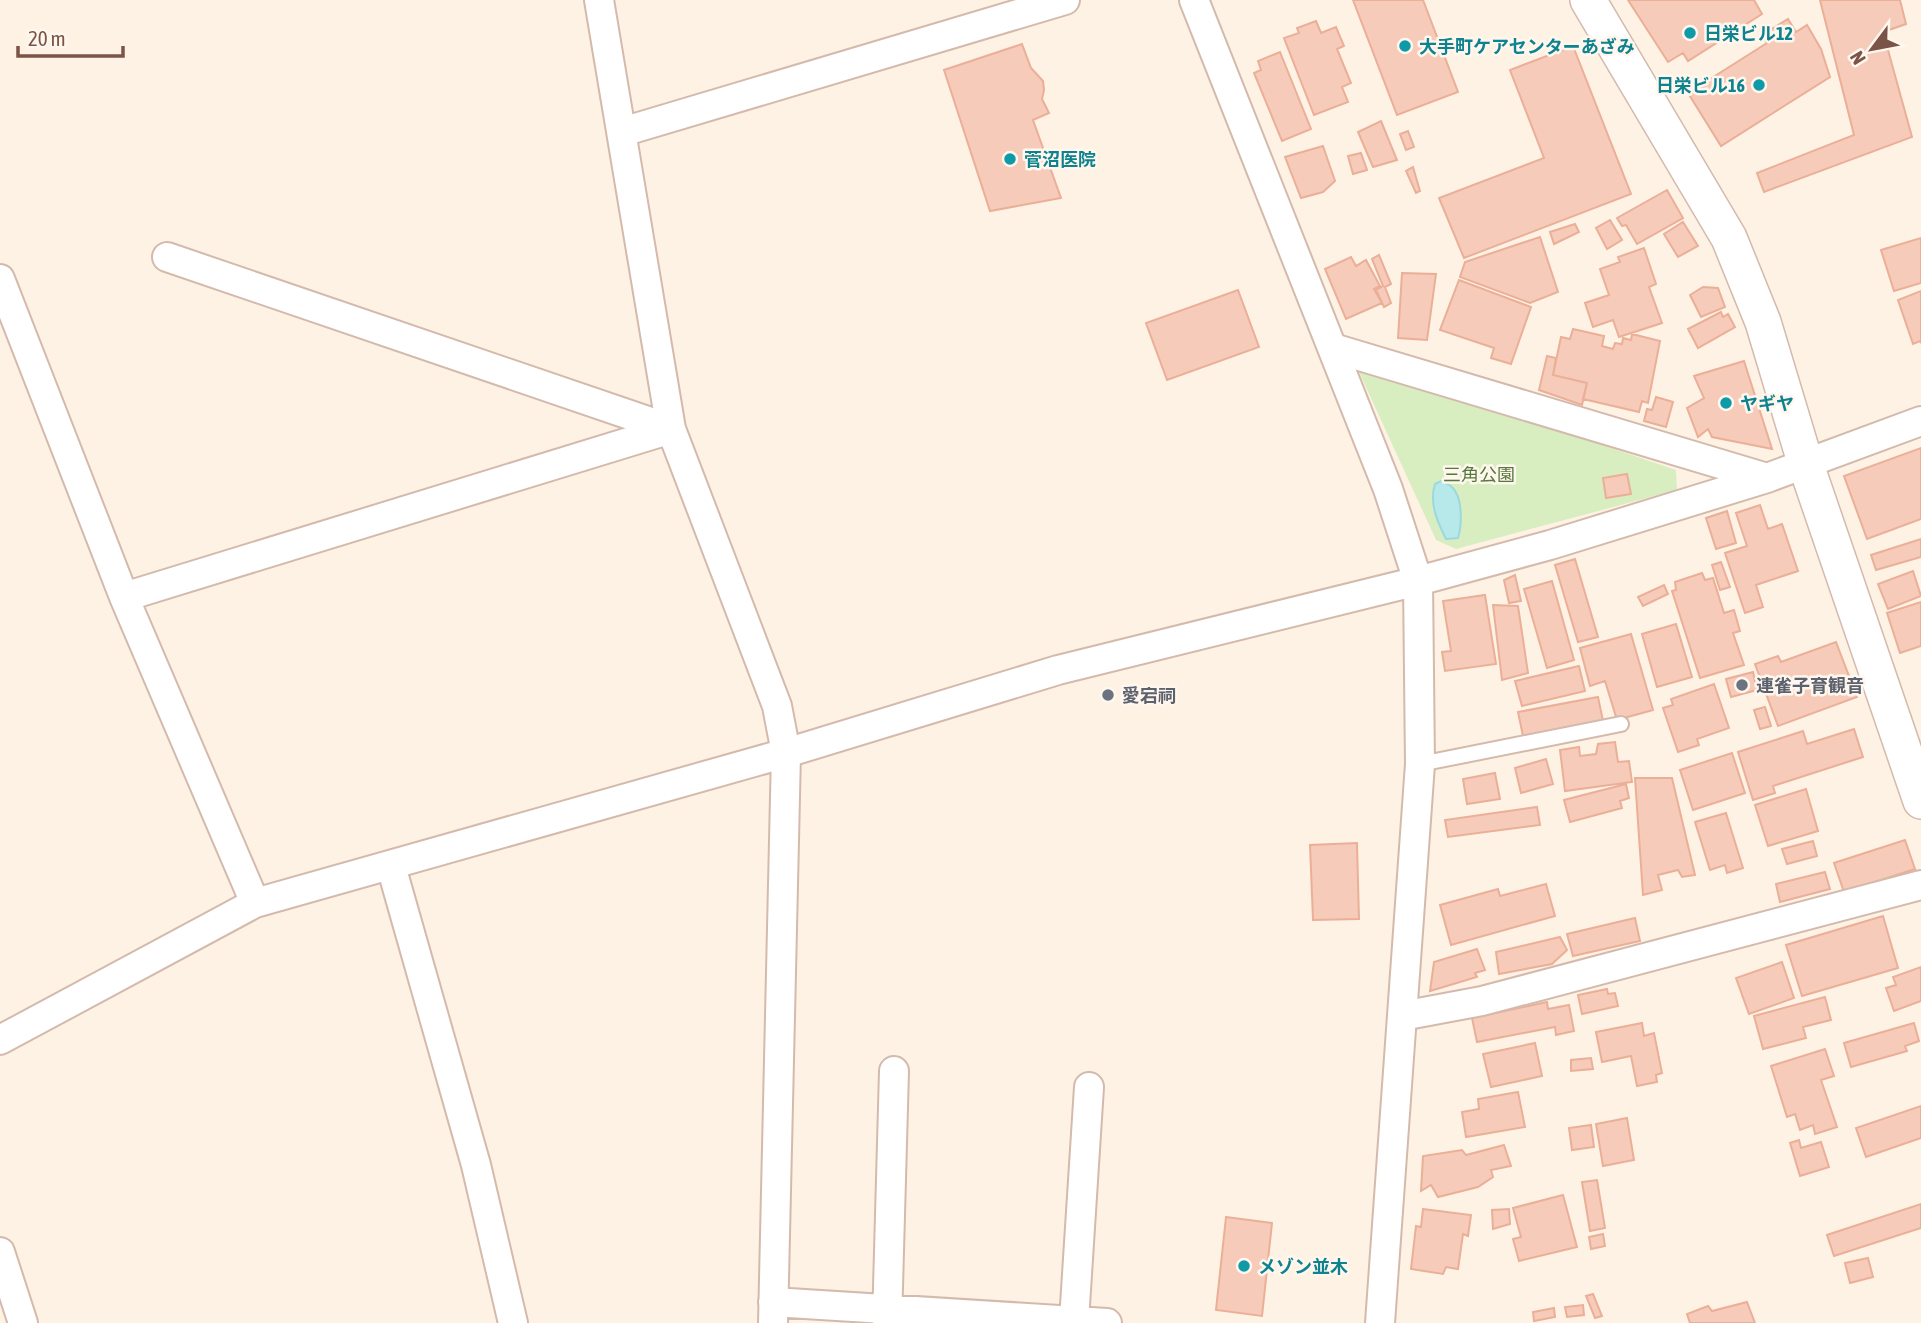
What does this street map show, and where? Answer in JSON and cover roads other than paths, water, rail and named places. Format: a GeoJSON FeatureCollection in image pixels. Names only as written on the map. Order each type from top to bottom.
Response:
{"type":"FeatureCollection","features":[{"type":"Feature","properties":{"kind":"street"},"geometry":{"type":"LineString","coordinates":[[599,0],[671,429],[777,706],[786,753],[773,1312],[1107,1323]]}},
{"type":"Feature","properties":{"kind":"street"},"geometry":{"type":"LineString","coordinates":[[622,132],[1065,0]]}},
{"type":"Feature","properties":{"kind":"street"},"geometry":{"type":"LineString","coordinates":[[1194,0],[1388,489],[1418,581],[1420,764],[1380,1323]]}},
{"type":"Feature","properties":{"kind":"street"},"geometry":{"type":"LineString","coordinates":[[1588,0],[1729,238],[1762,322],[1806,465],[1921,801]]}},
{"type":"Feature","properties":{"kind":"street"},"geometry":{"type":"LineString","coordinates":[[167,257],[671,429]]}},
{"type":"Feature","properties":{"kind":"street"},"geometry":{"type":"LineString","coordinates":[[0,279],[124,597],[255,903]]}},
{"type":"Feature","properties":{"kind":"street"},"geometry":{"type":"LineString","coordinates":[[1333,348],[1767,478]]}},
{"type":"Feature","properties":{"kind":"street"},"geometry":{"type":"LineString","coordinates":[[0,1040],[255,903],[786,753],[1058,670],[1418,581],[1550,545],[1806,465],[1921,421]]}},
{"type":"Feature","properties":{"kind":"street"},"geometry":{"type":"LineString","coordinates":[[124,597],[671,429]]}},
{"type":"Feature","properties":{"kind":"street"},"geometry":{"type":"LineString","coordinates":[[391,866],[476,1165],[513,1323]]}},
{"type":"Feature","properties":{"kind":"street"},"geometry":{"type":"LineString","coordinates":[[1402,1016],[1482,1001],[1921,885]]}},
{"type":"Feature","properties":{"kind":"street"},"geometry":{"type":"LineString","coordinates":[[887,1316],[894,1071]]}},
{"type":"Feature","properties":{"kind":"street"},"geometry":{"type":"LineString","coordinates":[[1074,1321],[1089,1087]]}},
{"type":"Feature","properties":{"kind":"street"},"geometry":{"type":"LineString","coordinates":[[0,1252],[23,1323]]}},
{"type":"Feature","properties":{"kind":"lane"},"geometry":{"type":"LineString","coordinates":[[1420,764],[1621,724]]}},
{"type":"Feature","properties":{"kind":"water"},"geometry":{"type":"Polygon","coordinates":[[[1441,481],[1452,487],[1458,497],[1461,519],[1458,538],[1446,539],[1435,512],[1433,491],[1435,484],[1441,481]]]}},
{"type":"Feature","properties":{"kind":"place","name":"日栄ビル12"},"geometry":{"type":"Point","coordinates":[1690,33]}},
{"type":"Feature","properties":{"kind":"place","name":"大手町ケアセンターあざみ"},"geometry":{"type":"Point","coordinates":[1405,46]}},
{"type":"Feature","properties":{"kind":"place","name":"日栄ビル16"},"geometry":{"type":"Point","coordinates":[1759,85]}},
{"type":"Feature","properties":{"kind":"place","name":"菅沼医院"},"geometry":{"type":"Point","coordinates":[1010,159]}},
{"type":"Feature","properties":{"kind":"place","name":"ヤギヤ"},"geometry":{"type":"Point","coordinates":[1726,403]}},
{"type":"Feature","properties":{"kind":"place","name":"連雀子育観音"},"geometry":{"type":"Point","coordinates":[1742,685]}},
{"type":"Feature","properties":{"kind":"place","name":"愛宕祠"},"geometry":{"type":"Point","coordinates":[1108,695]}},
{"type":"Feature","properties":{"kind":"place","name":"メゾン並木"},"geometry":{"type":"Point","coordinates":[1244,1266]}},
{"type":"Feature","properties":{"kind":"park label","name":"三角公園"},"geometry":{"type":"Point","coordinates":[1479,474]}}]}
